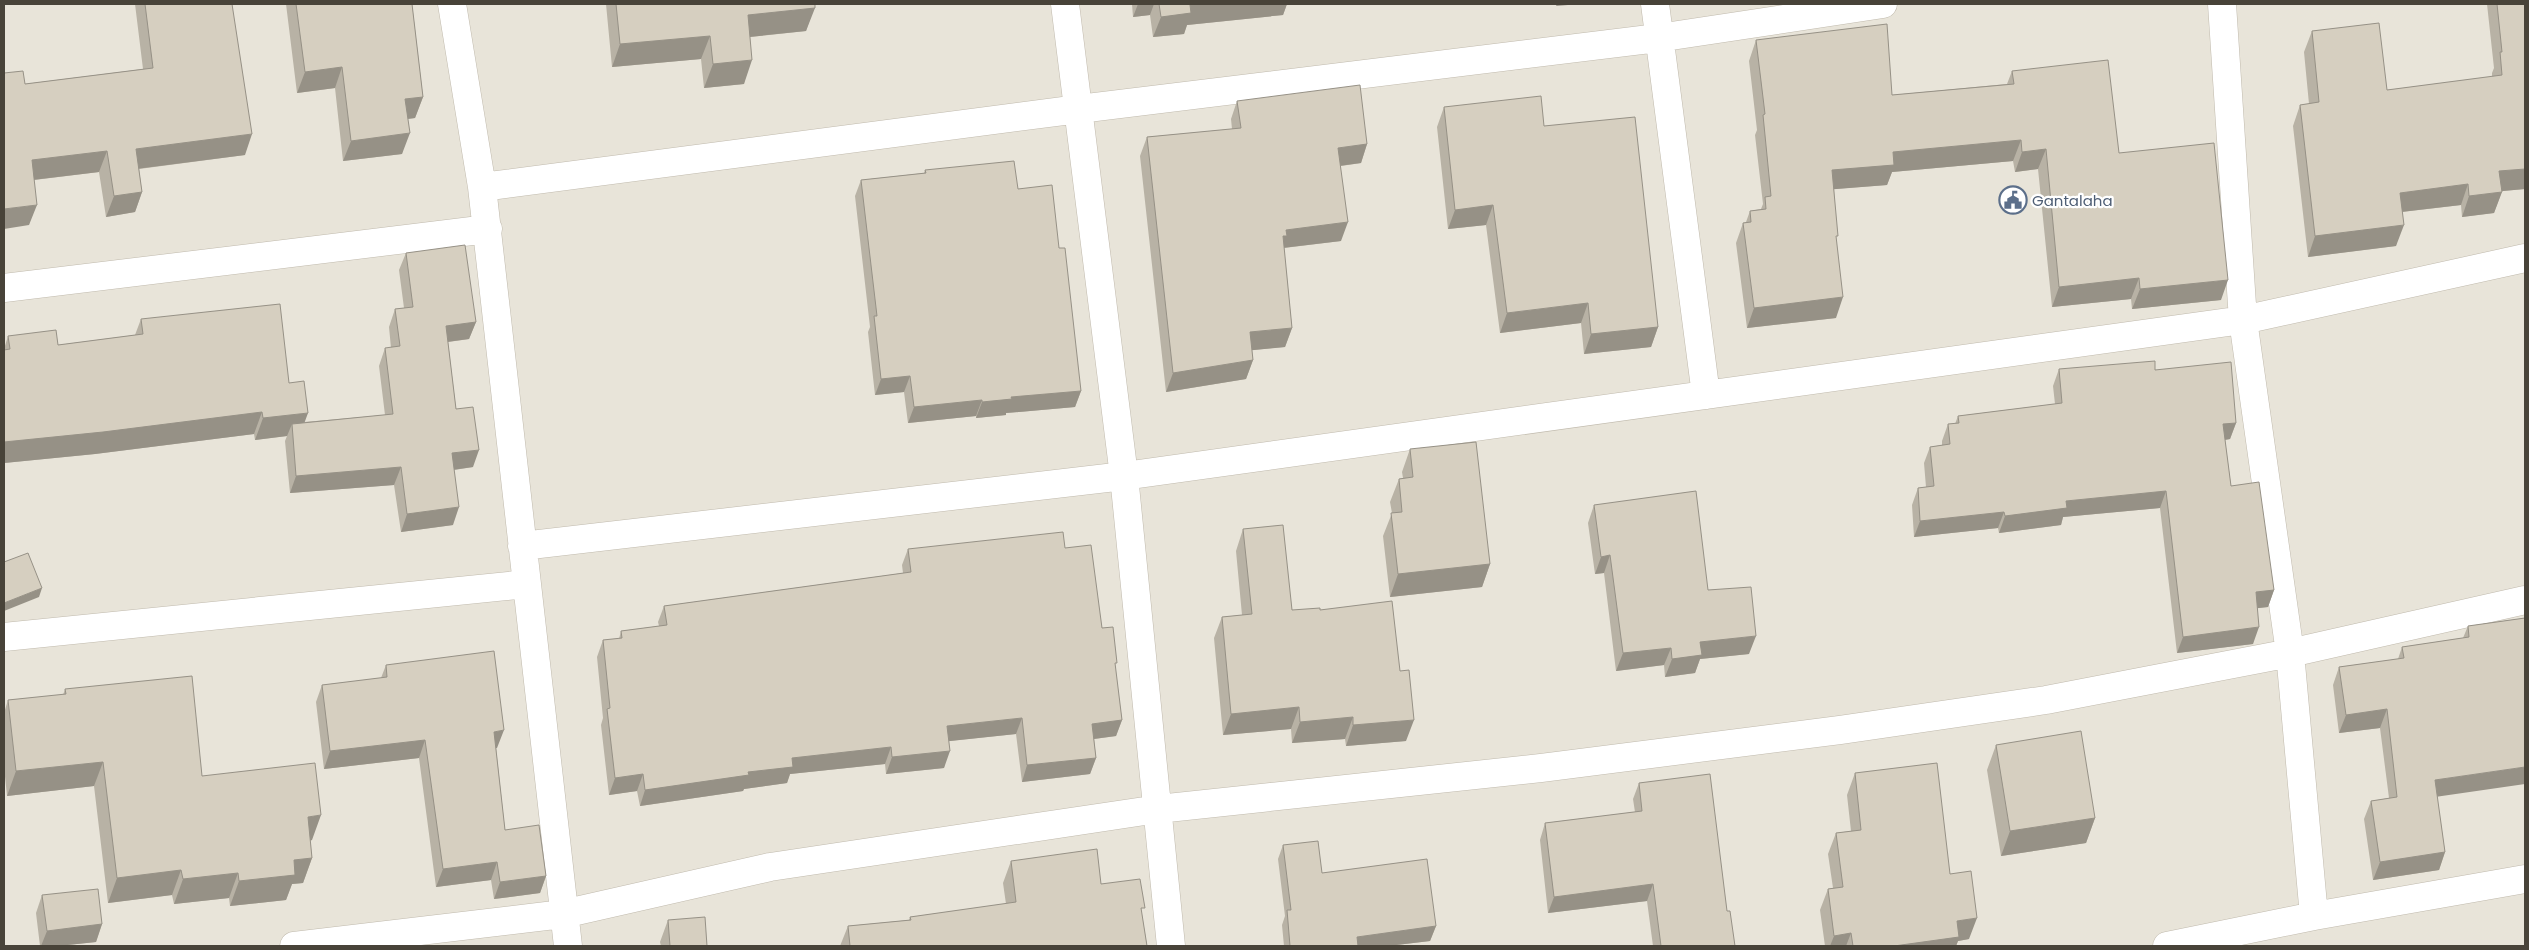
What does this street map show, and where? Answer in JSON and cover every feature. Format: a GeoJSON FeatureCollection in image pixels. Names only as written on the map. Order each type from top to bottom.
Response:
{"type":"FeatureCollection","features":[{"type":"Feature","properties":{"kind":"street"},"geometry":{"type":"LineString","coordinates":[[452,4],[488,229],[568,946]]}},
{"type":"Feature","properties":{"kind":"street"},"geometry":{"type":"LineString","coordinates":[[1065,4],[1124,476],[1171,946]]}},
{"type":"Feature","properties":{"kind":"street"},"geometry":{"type":"LineString","coordinates":[[1655,4],[1706,395]]}},
{"type":"Feature","properties":{"kind":"street"},"geometry":{"type":"LineString","coordinates":[[482,187],[1079,109],[1658,38],[1883,4]]}},
{"type":"Feature","properties":{"kind":"street"},"geometry":{"type":"LineString","coordinates":[[2222,4],[2243,320],[2290,653],[2314,916]]}},
{"type":"Feature","properties":{"kind":"street"},"geometry":{"type":"LineString","coordinates":[[4,288],[488,229]]}},
{"type":"Feature","properties":{"kind":"street"},"geometry":{"type":"LineString","coordinates":[[522,546],[1124,476],[2243,320],[2525,258]]}},
{"type":"Feature","properties":{"kind":"street"},"geometry":{"type":"LineString","coordinates":[[4,637],[527,584]]}},
{"type":"Feature","properties":{"kind":"street"},"geometry":{"type":"LineString","coordinates":[[294,946],[563,914],[770,867],[1158,809],[1541,768],[1840,730],[2046,700],[2290,653],[2525,600]]}},
{"type":"Feature","properties":{"kind":"street"},"geometry":{"type":"LineString","coordinates":[[2167,946],[2314,916],[2525,879]]}},
{"type":"Feature","properties":{"kind":"shaded area"},"geometry":{"type":"Polygon","coordinates":[[[4,4],[2525,4],[2525,946],[4,946],[4,4]]]}},
{"type":"Feature","properties":{"kind":"building"},"geometry":{"type":"Polygon","coordinates":[[[145,4],[232,4],[252,134],[136,149],[142,192],[114,196],[107,151],[32,160],[37,205],[4,209],[4,73],[23,71],[25,84],[153,68],[145,4]]]}},
{"type":"Feature","properties":{"kind":"building"},"geometry":{"type":"Polygon","coordinates":[[[296,4],[412,4],[423,97],[405,99],[410,133],[351,141],[342,67],[305,72],[296,4]]]}},
{"type":"Feature","properties":{"kind":"building"},"geometry":{"type":"Polygon","coordinates":[[[616,4],[815,4],[815,8],[748,15],[752,60],[713,64],[710,36],[620,44],[616,4]]]}},
{"type":"Feature","properties":{"kind":"building"},"geometry":{"type":"Polygon","coordinates":[[[1159,4],[1202,4],[1190,5],[1191,13],[1161,17],[1159,4]]]}},
{"type":"Feature","properties":{"kind":"building"},"geometry":{"type":"Polygon","coordinates":[[[2497,4],[2525,4],[2525,169],[2499,171],[2502,192],[2469,196],[2468,184],[2400,193],[2404,225],[2315,236],[2300,105],[2319,102],[2312,31],[2379,23],[2387,90],[2502,75],[2500,52],[2502,52],[2497,4]]]}},
{"type":"Feature","properties":{"kind":"building"},"geometry":{"type":"Polygon","coordinates":[[[1887,24],[1892,95],[2014,84],[2012,71],[2108,60],[2119,153],[2214,143],[2228,280],[2140,289],[2139,278],[2059,287],[2046,149],[2022,152],[2021,140],[1893,152],[1894,165],[1832,170],[1838,236],[1836,236],[1843,297],[1754,308],[1743,223],[1751,222],[1750,211],[1766,209],[1765,197],[1771,196],[1763,115],[1765,114],[1756,40],[1887,24]]]}},
{"type":"Feature","properties":{"kind":"building"},"geometry":{"type":"Polygon","coordinates":[[[1360,85],[1367,144],[1338,148],[1348,222],[1286,230],[1287,236],[1283,236],[1292,328],[1250,332],[1253,360],[1173,373],[1147,137],[1241,128],[1237,101],[1360,85]]]}},
{"type":"Feature","properties":{"kind":"building"},"geometry":{"type":"Polygon","coordinates":[[[1541,96],[1544,126],[1635,117],[1658,327],[1591,334],[1588,303],[1507,313],[1493,205],[1455,210],[1444,107],[1541,96]]]}},
{"type":"Feature","properties":{"kind":"building"},"geometry":{"type":"Polygon","coordinates":[[[1014,161],[1018,189],[1052,185],[1059,248],[1065,248],[1081,391],[1011,397],[1012,399],[982,402],[982,400],[914,407],[910,376],[881,379],[874,316],[877,316],[861,180],[926,173],[925,170],[1014,161]]]}},
{"type":"Feature","properties":{"kind":"building"},"geometry":{"type":"Polygon","coordinates":[[[465,245],[476,322],[446,326],[456,409],[473,407],[479,450],[452,453],[459,507],[407,514],[401,467],[296,476],[292,424],[393,414],[385,348],[400,346],[395,309],[413,307],[406,253],[465,245]]]}},
{"type":"Feature","properties":{"kind":"building"},"geometry":{"type":"Polygon","coordinates":[[[280,304],[289,383],[304,381],[308,413],[263,418],[262,412],[103,432],[4,442],[4,350],[10,349],[8,336],[56,330],[58,345],[143,334],[141,319],[280,304]]]}},
{"type":"Feature","properties":{"kind":"building"},"geometry":{"type":"Polygon","coordinates":[[[2155,361],[2155,370],[2231,362],[2236,423],[2223,424],[2231,486],[2259,482],[2274,590],[2256,592],[2259,627],[2183,637],[2166,491],[2066,501],[2067,508],[2005,516],[2004,512],[1920,521],[1918,488],[1934,486],[1930,447],[1950,444],[1948,424],[1959,423],[1958,416],[2062,403],[2059,369],[2155,361]]]}},
{"type":"Feature","properties":{"kind":"building"},"geometry":{"type":"Polygon","coordinates":[[[1476,442],[1490,564],[1398,574],[1391,513],[1402,512],[1399,479],[1413,477],[1410,449],[1476,442]]]}},
{"type":"Feature","properties":{"kind":"building"},"geometry":{"type":"Polygon","coordinates":[[[1696,491],[1708,590],[1751,587],[1756,636],[1700,642],[1702,655],[1672,659],[1671,648],[1623,653],[1610,555],[1601,557],[1594,505],[1696,491]]]}},
{"type":"Feature","properties":{"kind":"building"},"geometry":{"type":"Polygon","coordinates":[[[1283,525],[1292,610],[1320,608],[1320,610],[1392,601],[1400,671],[1409,670],[1414,720],[1353,725],[1353,717],[1300,722],[1299,707],[1231,714],[1222,617],[1252,614],[1243,529],[1283,525]]]}},
{"type":"Feature","properties":{"kind":"building"},"geometry":{"type":"Polygon","coordinates":[[[1063,532],[1065,548],[1091,545],[1102,628],[1113,627],[1122,720],[1092,724],[1096,758],[1027,765],[1022,718],[947,726],[950,751],[892,757],[891,747],[792,758],[793,767],[748,772],[749,775],[645,790],[643,774],[615,778],[607,709],[610,708],[603,640],[622,638],[621,631],[667,625],[664,606],[911,572],[908,549],[1063,532]]]}},
{"type":"Feature","properties":{"kind":"building"},"geometry":{"type":"Polygon","coordinates":[[[28,553],[42,588],[4,603],[4,562],[28,553]]]}},
{"type":"Feature","properties":{"kind":"building"},"geometry":{"type":"Polygon","coordinates":[[[2525,618],[2525,767],[2435,780],[2445,852],[2380,862],[2371,801],[2397,797],[2387,709],[2346,715],[2339,667],[2404,658],[2402,647],[2469,637],[2468,626],[2525,618]]]}},
{"type":"Feature","properties":{"kind":"building"},"geometry":{"type":"Polygon","coordinates":[[[494,651],[504,730],[494,732],[505,830],[539,825],[546,876],[500,882],[497,862],[443,869],[425,740],[330,751],[322,685],[387,677],[386,665],[494,651]]]}},
{"type":"Feature","properties":{"kind":"building"},"geometry":{"type":"Polygon","coordinates":[[[192,676],[202,776],[315,763],[321,815],[308,817],[312,858],[294,860],[295,875],[239,881],[238,873],[183,879],[181,870],[117,878],[103,762],[16,771],[8,700],[66,694],[65,689],[192,676]]]}},
{"type":"Feature","properties":{"kind":"building"},"geometry":{"type":"Polygon","coordinates":[[[2081,731],[2095,818],[2010,831],[1996,745],[2081,731]]]}},
{"type":"Feature","properties":{"kind":"building"},"geometry":{"type":"Polygon","coordinates":[[[1937,763],[1950,874],[1971,871],[1977,918],[1957,921],[1959,937],[1894,946],[1853,946],[1851,933],[1834,936],[1828,889],[1843,887],[1836,833],[1861,830],[1855,773],[1937,763]]]}},
{"type":"Feature","properties":{"kind":"building"},"geometry":{"type":"Polygon","coordinates":[[[1710,774],[1727,911],[1730,911],[1735,946],[1661,946],[1653,884],[1554,897],[1545,823],[1642,811],[1639,783],[1710,774]]]}},
{"type":"Feature","properties":{"kind":"building"},"geometry":{"type":"Polygon","coordinates":[[[1318,841],[1322,873],[1427,859],[1436,926],[1357,937],[1358,946],[1290,946],[1287,910],[1291,910],[1283,845],[1318,841]]]}},
{"type":"Feature","properties":{"kind":"building"},"geometry":{"type":"Polygon","coordinates":[[[1097,849],[1101,884],[1140,879],[1145,908],[1141,908],[1147,946],[850,946],[848,926],[911,920],[910,917],[1016,902],[1011,861],[1097,849]]]}},
{"type":"Feature","properties":{"kind":"building"},"geometry":{"type":"Polygon","coordinates":[[[98,889],[102,924],[47,931],[42,895],[98,889]]]}},
{"type":"Feature","properties":{"kind":"building"},"geometry":{"type":"Polygon","coordinates":[[[705,917],[707,946],[670,946],[668,920],[705,917]]]}},
{"type":"Feature","properties":{"kind":"place","name":"Gantalaha"},"geometry":{"type":"Point","coordinates":[2013,200]}}]}
